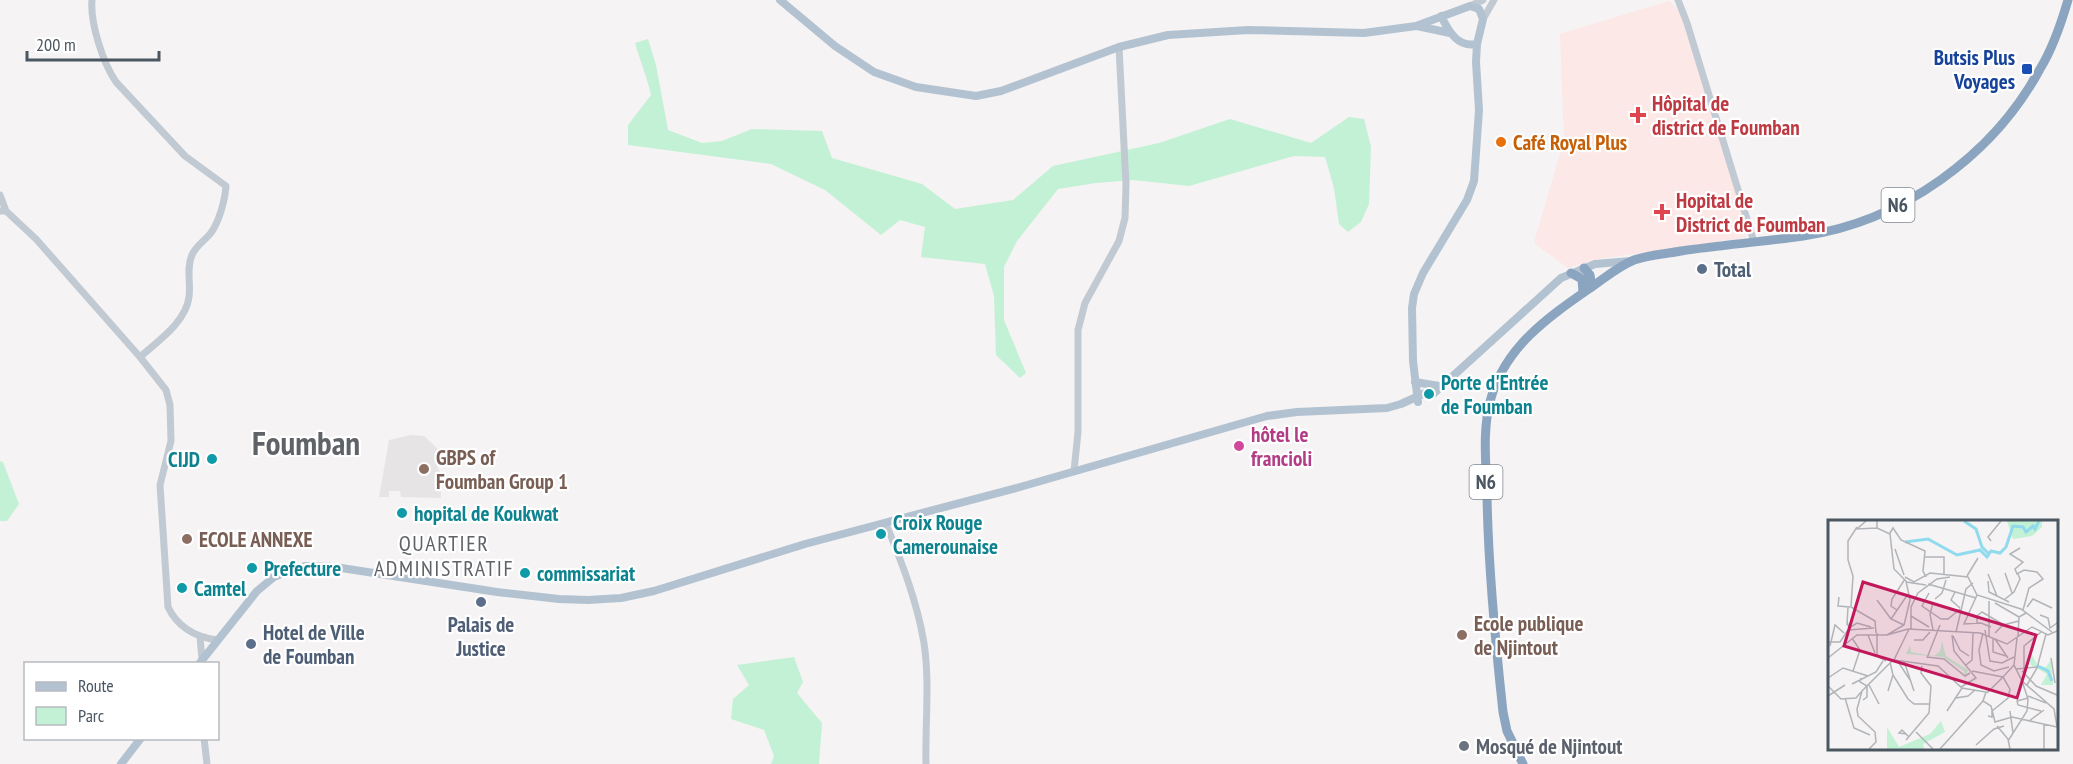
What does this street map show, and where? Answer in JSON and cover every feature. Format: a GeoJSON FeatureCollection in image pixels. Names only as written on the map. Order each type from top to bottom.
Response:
{"type":"FeatureCollection","features":[{"type":"Feature","properties":{"kind":"highway","name":"N6"},"geometry":{"type":"LineString","coordinates":[[1523,764],[1508,731],[1501,693],[1489,579],[1485,430],[1491,396],[1510,355],[1531,332],[1587,290],[1632,261],[1672,253],[1826,232],[1894,207],[1915,195],[1963,162],[1991,135],[2030,87],[2049,53],[2068,0]]}},
{"type":"Feature","properties":{"kind":"highway"},"geometry":{"type":"LineString","coordinates":[[1584,268],[1590,275],[1587,290]]}},
{"type":"Feature","properties":{"kind":"highway"},"geometry":{"type":"LineString","coordinates":[[1571,273],[1582,279],[1587,290]]}},
{"type":"Feature","properties":{"kind":"main road"},"geometry":{"type":"LineString","coordinates":[[780,0],[840,50],[874,72],[904,84],[965,95],[986,95],[1001,91],[1119,47],[1168,35],[1214,31],[1291,30],[1349,34],[1382,32],[1416,26],[1470,6],[1479,9],[1483,19],[1477,44],[1479,110],[1474,181],[1467,200],[1417,286],[1412,308],[1413,382],[1418,398]]}},
{"type":"Feature","properties":{"kind":"main road"},"geometry":{"type":"LineString","coordinates":[[1441,16],[1450,33],[1476,62]]}},
{"type":"Feature","properties":{"kind":"main road"},"geometry":{"type":"LineString","coordinates":[[1416,26],[1450,33]]}},
{"type":"Feature","properties":{"kind":"main road"},"geometry":{"type":"LineString","coordinates":[[1460,42],[1477,44]]}},
{"type":"Feature","properties":{"kind":"main road"},"geometry":{"type":"LineString","coordinates":[[201,661],[264,584],[285,571],[306,566],[334,567],[559,599],[612,599],[654,591],[774,553],[886,524],[1267,416],[1297,412],[1375,409],[1418,398],[1443,384],[1553,284],[1571,273],[1604,262],[1632,261]]}},
{"type":"Feature","properties":{"kind":"main road"},"geometry":{"type":"LineString","coordinates":[[1413,382],[1443,384]]}},
{"type":"Feature","properties":{"kind":"main road"},"geometry":{"type":"LineString","coordinates":[[1413,382],[1418,398]]}},
{"type":"Feature","properties":{"kind":"main road"},"geometry":{"type":"LineString","coordinates":[[121,764],[139,740]]}},
{"type":"Feature","properties":{"kind":"street"},"geometry":{"type":"LineString","coordinates":[[92,0],[95,27],[108,68],[116,82],[184,156],[225,186],[215,225],[195,249],[190,259],[190,294],[186,308],[174,327],[140,357]]}},
{"type":"Feature","properties":{"kind":"street"},"geometry":{"type":"LineString","coordinates":[[1470,6],[1483,0]]}},
{"type":"Feature","properties":{"kind":"street"},"geometry":{"type":"LineString","coordinates":[[1678,0],[1754,242]]}},
{"type":"Feature","properties":{"kind":"street"},"geometry":{"type":"LineString","coordinates":[[1483,19],[1491,2]]}},
{"type":"Feature","properties":{"kind":"street"},"geometry":{"type":"LineString","coordinates":[[1074,471],[1078,432],[1077,344],[1079,324],[1085,303],[1119,242],[1125,218],[1126,185],[1119,47]]}},
{"type":"Feature","properties":{"kind":"street"},"geometry":{"type":"LineString","coordinates":[[0,195],[3,211],[36,239],[140,357],[166,390],[170,405],[171,441],[160,485],[168,607],[172,616],[184,628],[200,637],[217,640]]}},
{"type":"Feature","properties":{"kind":"street"},"geometry":{"type":"LineString","coordinates":[[886,524],[912,591],[924,644],[927,764]]}},
{"type":"Feature","properties":{"kind":"street"},"geometry":{"type":"LineString","coordinates":[[200,637],[201,661]]}},
{"type":"Feature","properties":{"kind":"street"},"geometry":{"type":"LineString","coordinates":[[204,740],[207,764]]}},
{"type":"Feature","properties":{"kind":"shaded area","name":"Hôpital de district de Foumban"},"geometry":{"type":"Polygon","coordinates":[[[1669,1],[1680,12],[1742,207],[1747,232],[1745,238],[1598,259],[1568,268],[1534,243],[1564,140],[1560,34],[1669,1]]]}},
{"type":"Feature","properties":{"kind":"shaded area"},"geometry":{"type":"Polygon","coordinates":[[[411,435],[424,436],[439,450],[437,466],[440,472],[441,498],[401,497],[400,491],[389,491],[389,497],[379,497],[389,440],[411,435]]]}},
{"type":"Feature","properties":{"kind":"green space"},"geometry":{"type":"Polygon","coordinates":[[[648,39],[656,65],[668,130],[702,143],[722,141],[752,129],[822,131],[832,158],[922,184],[955,209],[1013,200],[1053,166],[1159,143],[1230,119],[1311,143],[1349,117],[1364,119],[1371,147],[1369,204],[1361,222],[1348,232],[1339,224],[1334,188],[1325,157],[1294,156],[1189,186],[1133,180],[1058,189],[1017,241],[1004,267],[1004,320],[1026,373],[1020,378],[996,355],[994,296],[985,264],[921,257],[925,227],[900,220],[881,235],[825,190],[771,164],[628,145],[628,125],[651,95],[635,43],[648,39]]]}},
{"type":"Feature","properties":{"kind":"green space"},"geometry":{"type":"Polygon","coordinates":[[[0,461],[3,462],[19,504],[7,521],[0,521],[0,461]]]}},
{"type":"Feature","properties":{"kind":"green space"},"geometry":{"type":"Polygon","coordinates":[[[794,657],[803,682],[797,693],[822,723],[819,764],[771,764],[774,756],[764,730],[731,719],[733,699],[749,685],[737,665],[794,657]]]}},
{"type":"Feature","properties":{"kind":"place","name":"Butsis Plus Voyages"},"geometry":{"type":"Point","coordinates":[2027,69]}},
{"type":"Feature","properties":{"kind":"place","name":"Hôpital de district de Foumban"},"geometry":{"type":"Point","coordinates":[1638,115]}},
{"type":"Feature","properties":{"kind":"place","name":"Café Royal Plus"},"geometry":{"type":"Point","coordinates":[1501,142]}},
{"type":"Feature","properties":{"kind":"place","name":"Hopital de District de Foumban"},"geometry":{"type":"Point","coordinates":[1662,212]}},
{"type":"Feature","properties":{"kind":"place","name":"Total"},"geometry":{"type":"Point","coordinates":[1702,269]}},
{"type":"Feature","properties":{"kind":"place","name":"Porte d'Entrée de Foumban"},"geometry":{"type":"Point","coordinates":[1429,394]}},
{"type":"Feature","properties":{"kind":"place","name":"hôtel le francioli"},"geometry":{"type":"Point","coordinates":[1239,446]}},
{"type":"Feature","properties":{"kind":"place","name":"CIJD"},"geometry":{"type":"Point","coordinates":[212,459]}},
{"type":"Feature","properties":{"kind":"place","name":"GBPS of Foumban Group 1"},"geometry":{"type":"Point","coordinates":[424,469]}},
{"type":"Feature","properties":{"kind":"place","name":"hopital de Koukwat"},"geometry":{"type":"Point","coordinates":[402,513]}},
{"type":"Feature","properties":{"kind":"place","name":"Croix Rouge Camerounaise"},"geometry":{"type":"Point","coordinates":[881,534]}},
{"type":"Feature","properties":{"kind":"place","name":"ECOLE ANNEXE"},"geometry":{"type":"Point","coordinates":[187,539]}},
{"type":"Feature","properties":{"kind":"place","name":"Prefecture"},"geometry":{"type":"Point","coordinates":[252,568]}},
{"type":"Feature","properties":{"kind":"place","name":"commissariat"},"geometry":{"type":"Point","coordinates":[525,573]}},
{"type":"Feature","properties":{"kind":"place","name":"Camtel"},"geometry":{"type":"Point","coordinates":[182,588]}},
{"type":"Feature","properties":{"kind":"place","name":"Palais de Justice"},"geometry":{"type":"Point","coordinates":[481,602]}},
{"type":"Feature","properties":{"kind":"place","name":"Ecole publique de Njintout"},"geometry":{"type":"Point","coordinates":[1462,635]}},
{"type":"Feature","properties":{"kind":"place","name":"Hotel de Ville de Foumban"},"geometry":{"type":"Point","coordinates":[251,644]}},
{"type":"Feature","properties":{"kind":"place","name":"Mosqué de Njintout"},"geometry":{"type":"Point","coordinates":[1464,746]}},
{"type":"Feature","properties":{"kind":"district","name":"Foumban"},"geometry":{"type":"Point","coordinates":[306,442]}},
{"type":"Feature","properties":{"kind":"district","name":"QUARTIER ADMINISTRATIF"},"geometry":{"type":"Point","coordinates":[444,556]}}]}
